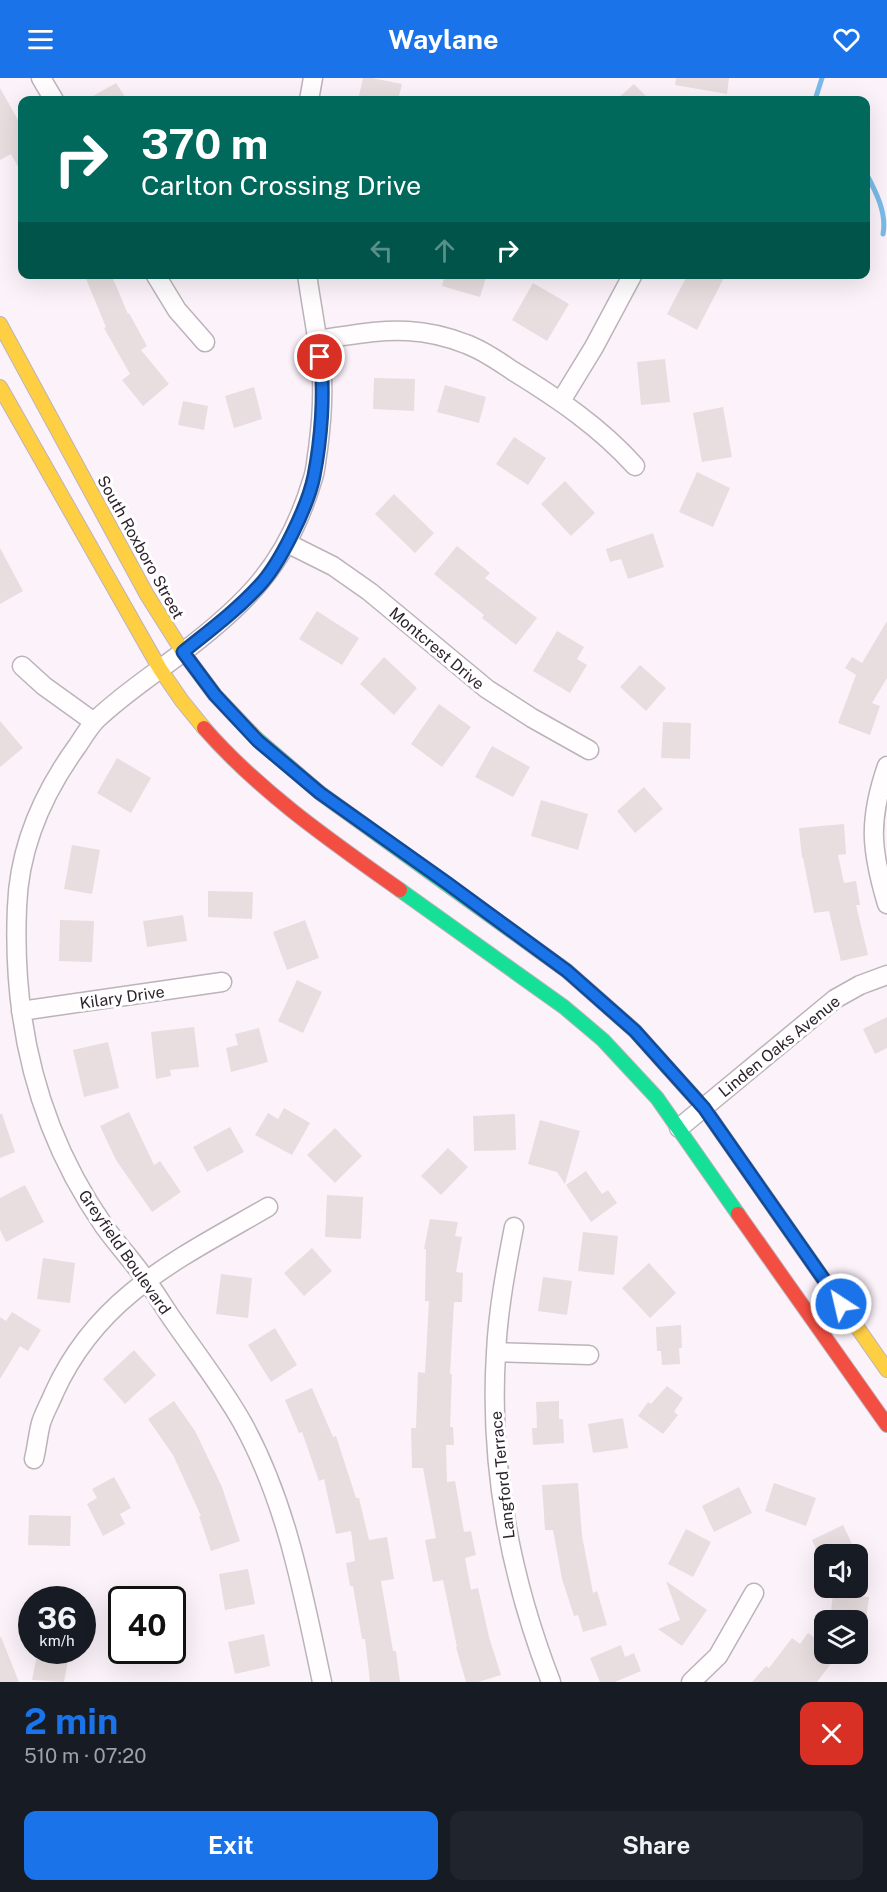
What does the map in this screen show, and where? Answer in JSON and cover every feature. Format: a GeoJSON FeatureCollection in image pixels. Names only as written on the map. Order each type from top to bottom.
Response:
{"type":"FeatureCollection","features":[{"type":"Feature","properties":{"kind":"street"},"geometry":{"type":"LineString","coordinates":[[41,78],[52,96]]}},
{"type":"Feature","properties":{"kind":"street"},"geometry":{"type":"LineString","coordinates":[[310,96],[313,78]]}},
{"type":"Feature","properties":{"kind":"street"},"geometry":{"type":"LineString","coordinates":[[158,279],[177,310],[205,342]]}},
{"type":"Feature","properties":{"kind":"street","name":"Greyfield Boulevard"},"geometry":{"type":"LineString","coordinates":[[308,279],[322,374],[320,435],[314,478],[294,528],[275,565],[260,585],[222,621],[131,690],[94,722],[57,773],[28,841],[21,872],[16,905],[16,968],[26,1047],[41,1104],[53,1135],[85,1198],[105,1228],[146,1280],[227,1397],[245,1427],[281,1512],[297,1563],[322,1682]]}},
{"type":"Feature","properties":{"kind":"street"},"geometry":{"type":"LineString","coordinates":[[561,401],[594,347],[630,279]]}},
{"type":"Feature","properties":{"kind":"street","name":"South Roxboro Street"},"geometry":{"type":"LineString","coordinates":[[0,324],[147,595],[183,652],[215,695],[258,741],[320,793],[567,971],[635,1031],[704,1108],[887,1370]]}},
{"type":"Feature","properties":{"kind":"street"},"geometry":{"type":"LineString","coordinates":[[317,340],[382,331],[408,331],[437,335],[466,344],[483,352],[561,401],[600,432],[634,466]]}},
{"type":"Feature","properties":{"kind":"street"},"geometry":{"type":"LineString","coordinates":[[0,387],[160,669],[171,687],[208,733],[247,772],[296,814],[564,1007],[603,1040],[657,1098],[887,1425]]}},
{"type":"Feature","properties":{"kind":"street","name":"Montcrest Drive"},"geometry":{"type":"LineString","coordinates":[[287,543],[333,566],[370,592],[487,689],[589,750]]}},
{"type":"Feature","properties":{"kind":"street"},"geometry":{"type":"LineString","coordinates":[[22,666],[44,686],[94,722]]}},
{"type":"Feature","properties":{"kind":"street"},"geometry":{"type":"LineString","coordinates":[[887,766],[876,802],[873,848],[887,904]]}},
{"type":"Feature","properties":{"kind":"street","name":"Linden Oaks Avenue"},"geometry":{"type":"LineString","coordinates":[[679,1128],[822,1008],[860,985],[887,975]]}},
{"type":"Feature","properties":{"kind":"street","name":"Kilary Drive"},"geometry":{"type":"LineString","coordinates":[[21,1011],[222,982]]}},
{"type":"Feature","properties":{"kind":"street"},"geometry":{"type":"LineString","coordinates":[[34,1459],[42,1422],[65,1369],[90,1332],[115,1305],[146,1280],[268,1207]]}},
{"type":"Feature","properties":{"kind":"street","name":"Langford Terrace"},"geometry":{"type":"LineString","coordinates":[[514,1227],[502,1291],[496,1352],[496,1450],[509,1545],[534,1637],[551,1682]]}},
{"type":"Feature","properties":{"kind":"street"},"geometry":{"type":"LineString","coordinates":[[496,1352],[589,1355]]}},
{"type":"Feature","properties":{"kind":"street"},"geometry":{"type":"LineString","coordinates":[[691,1682],[718,1656],[754,1593]]}},
{"type":"Feature","properties":{"kind":"building"},"geometry":{"type":"Polygon","coordinates":[[[363,78],[402,84],[399,96],[359,96],[363,78]]]}},
{"type":"Feature","properties":{"kind":"building"},"geometry":{"type":"Polygon","coordinates":[[[676,78],[729,78],[727,94],[675,85],[676,78]]]}},
{"type":"Feature","properties":{"kind":"building"},"geometry":{"type":"Polygon","coordinates":[[[116,83],[124,96],[93,96],[116,83]]]}},
{"type":"Feature","properties":{"kind":"building"},"geometry":{"type":"Polygon","coordinates":[[[634,84],[646,96],[620,96],[634,84]]]}},
{"type":"Feature","properties":{"kind":"building"},"geometry":{"type":"Polygon","coordinates":[[[0,88],[18,120],[18,167],[11,154],[0,160],[0,88]]]}},
{"type":"Feature","properties":{"kind":"building"},"geometry":{"type":"Polygon","coordinates":[[[86,279],[113,279],[128,314],[147,346],[141,350],[169,384],[143,406],[122,380],[130,374],[104,328],[106,327],[86,279]]]}},
{"type":"Feature","properties":{"kind":"building"},"geometry":{"type":"Polygon","coordinates":[[[444,279],[485,279],[480,297],[442,286],[444,279]]]}},
{"type":"Feature","properties":{"kind":"building"},"geometry":{"type":"Polygon","coordinates":[[[685,279],[723,279],[697,330],[667,314],[685,279]]]}},
{"type":"Feature","properties":{"kind":"building"},"geometry":{"type":"Polygon","coordinates":[[[533,283],[569,304],[547,341],[512,320],[533,283]]]}},
{"type":"Feature","properties":{"kind":"building"},"geometry":{"type":"Polygon","coordinates":[[[665,359],[670,402],[641,405],[637,362],[665,359]]]}},
{"type":"Feature","properties":{"kind":"building"},"geometry":{"type":"Polygon","coordinates":[[[374,378],[415,379],[414,411],[373,409],[374,378]]]}},
{"type":"Feature","properties":{"kind":"building"},"geometry":{"type":"Polygon","coordinates":[[[445,385],[486,397],[479,423],[437,412],[445,385]]]}},
{"type":"Feature","properties":{"kind":"building"},"geometry":{"type":"Polygon","coordinates":[[[254,387],[262,419],[234,428],[225,396],[254,387]]]}},
{"type":"Feature","properties":{"kind":"building"},"geometry":{"type":"Polygon","coordinates":[[[183,401],[208,406],[204,430],[178,425],[183,401]]]}},
{"type":"Feature","properties":{"kind":"building"},"geometry":{"type":"Polygon","coordinates":[[[723,407],[732,457],[702,462],[693,413],[723,407]]]}},
{"type":"Feature","properties":{"kind":"building"},"geometry":{"type":"Polygon","coordinates":[[[514,437],[546,458],[528,485],[496,464],[514,437]]]}},
{"type":"Feature","properties":{"kind":"building"},"geometry":{"type":"Polygon","coordinates":[[[697,472],[730,488],[713,527],[679,512],[697,472]]]}},
{"type":"Feature","properties":{"kind":"building"},"geometry":{"type":"Polygon","coordinates":[[[565,481],[595,513],[571,536],[541,504],[565,481]]]}},
{"type":"Feature","properties":{"kind":"building"},"geometry":{"type":"Polygon","coordinates":[[[394,494],[434,533],[415,553],[375,514],[394,494]]]}},
{"type":"Feature","properties":{"kind":"building"},"geometry":{"type":"Polygon","coordinates":[[[653,533],[664,567],[628,579],[621,559],[610,562],[606,549],[653,533]]]}},
{"type":"Feature","properties":{"kind":"building"},"geometry":{"type":"Polygon","coordinates":[[[457,546],[490,573],[485,578],[537,618],[516,645],[482,618],[484,615],[434,574],[457,546]]]}},
{"type":"Feature","properties":{"kind":"building"},"geometry":{"type":"Polygon","coordinates":[[[0,548],[23,591],[0,604],[0,548]]]}},
{"type":"Feature","properties":{"kind":"building"},"geometry":{"type":"Polygon","coordinates":[[[317,611],[359,638],[342,665],[299,639],[317,611]]]}},
{"type":"Feature","properties":{"kind":"building"},"geometry":{"type":"Polygon","coordinates":[[[887,621],[887,678],[872,703],[880,706],[870,735],[838,723],[856,675],[845,668],[852,657],[862,663],[887,621]]]}},
{"type":"Feature","properties":{"kind":"building"},"geometry":{"type":"Polygon","coordinates":[[[557,631],[584,647],[577,659],[587,665],[570,693],[533,671],[557,631]]]}},
{"type":"Feature","properties":{"kind":"building"},"geometry":{"type":"Polygon","coordinates":[[[384,657],[417,688],[394,715],[360,684],[384,657]]]}},
{"type":"Feature","properties":{"kind":"building"},"geometry":{"type":"Polygon","coordinates":[[[640,665],[666,688],[646,711],[620,687],[640,665]]]}},
{"type":"Feature","properties":{"kind":"building"},"geometry":{"type":"Polygon","coordinates":[[[439,704],[471,727],[442,767],[411,744],[439,704]]]}},
{"type":"Feature","properties":{"kind":"building"},"geometry":{"type":"Polygon","coordinates":[[[0,721],[23,748],[0,767],[0,721]]]}},
{"type":"Feature","properties":{"kind":"building"},"geometry":{"type":"Polygon","coordinates":[[[663,722],[691,723],[690,759],[661,758],[663,722]]]}},
{"type":"Feature","properties":{"kind":"building"},"geometry":{"type":"Polygon","coordinates":[[[492,746],[530,767],[513,797],[475,777],[492,746]]]}},
{"type":"Feature","properties":{"kind":"building"},"geometry":{"type":"Polygon","coordinates":[[[117,758],[151,778],[131,813],[97,793],[117,758]]]}},
{"type":"Feature","properties":{"kind":"building"},"geometry":{"type":"Polygon","coordinates":[[[644,787],[663,809],[635,833],[617,811],[644,787]]]}},
{"type":"Feature","properties":{"kind":"building"},"geometry":{"type":"Polygon","coordinates":[[[541,800],[588,814],[578,850],[531,836],[541,800]]]}},
{"type":"Feature","properties":{"kind":"building"},"geometry":{"type":"Polygon","coordinates":[[[844,824],[846,854],[838,855],[844,883],[856,881],[860,905],[856,905],[868,955],[841,961],[829,911],[814,913],[802,858],[799,828],[844,824]]]}},
{"type":"Feature","properties":{"kind":"building"},"geometry":{"type":"Polygon","coordinates":[[[72,845],[100,850],[92,894],[64,889],[72,845]]]}},
{"type":"Feature","properties":{"kind":"building"},"geometry":{"type":"Polygon","coordinates":[[[208,891],[253,892],[252,919],[208,917],[208,891]]]}},
{"type":"Feature","properties":{"kind":"building"},"geometry":{"type":"Polygon","coordinates":[[[183,915],[187,941],[147,947],[143,921],[183,915]]]}},
{"type":"Feature","properties":{"kind":"building"},"geometry":{"type":"Polygon","coordinates":[[[60,920],[94,921],[92,962],[59,961],[60,920]]]}},
{"type":"Feature","properties":{"kind":"building"},"geometry":{"type":"Polygon","coordinates":[[[305,920],[319,958],[287,970],[273,932],[305,920]]]}},
{"type":"Feature","properties":{"kind":"building"},"geometry":{"type":"Polygon","coordinates":[[[297,980],[322,992],[303,1033],[278,1021],[297,980]]]}},
{"type":"Feature","properties":{"kind":"building"},"geometry":{"type":"Polygon","coordinates":[[[887,1017],[887,1048],[875,1054],[863,1029],[887,1017]]]}},
{"type":"Feature","properties":{"kind":"building"},"geometry":{"type":"Polygon","coordinates":[[[194,1027],[199,1067],[170,1070],[171,1076],[156,1079],[151,1032],[194,1027]]]}},
{"type":"Feature","properties":{"kind":"building"},"geometry":{"type":"Polygon","coordinates":[[[259,1028],[268,1062],[231,1072],[226,1048],[238,1045],[235,1034],[259,1028]]]}},
{"type":"Feature","properties":{"kind":"building"},"geometry":{"type":"Polygon","coordinates":[[[108,1042],[119,1088],[84,1097],[73,1050],[108,1042]]]}},
{"type":"Feature","properties":{"kind":"building"},"geometry":{"type":"Polygon","coordinates":[[[284,1108],[310,1123],[292,1155],[255,1135],[268,1113],[278,1119],[284,1108]]]}},
{"type":"Feature","properties":{"kind":"building"},"geometry":{"type":"Polygon","coordinates":[[[129,1112],[154,1165],[160,1161],[181,1192],[152,1212],[116,1160],[100,1126],[129,1112]]]}},
{"type":"Feature","properties":{"kind":"building"},"geometry":{"type":"Polygon","coordinates":[[[0,1114],[2,1114],[15,1152],[0,1158],[0,1114]]]}},
{"type":"Feature","properties":{"kind":"building"},"geometry":{"type":"Polygon","coordinates":[[[515,1114],[516,1150],[474,1151],[473,1116],[515,1114]]]}},
{"type":"Feature","properties":{"kind":"building"},"geometry":{"type":"Polygon","coordinates":[[[540,1120],[580,1131],[565,1184],[557,1172],[528,1164],[540,1120]]]}},
{"type":"Feature","properties":{"kind":"building"},"geometry":{"type":"Polygon","coordinates":[[[230,1127],[244,1152],[207,1172],[193,1147],[230,1127]]]}},
{"type":"Feature","properties":{"kind":"building"},"geometry":{"type":"Polygon","coordinates":[[[335,1128],[362,1156],[335,1183],[307,1155],[335,1128]]]}},
{"type":"Feature","properties":{"kind":"building"},"geometry":{"type":"Polygon","coordinates":[[[448,1148],[468,1167],[441,1195],[421,1176],[448,1148]]]}},
{"type":"Feature","properties":{"kind":"building"},"geometry":{"type":"Polygon","coordinates":[[[586,1171],[602,1194],[608,1190],[617,1203],[591,1222],[566,1185],[586,1171]]]}},
{"type":"Feature","properties":{"kind":"building"},"geometry":{"type":"Polygon","coordinates":[[[25,1185],[44,1222],[6,1242],[0,1230],[0,1198],[25,1185]]]}},
{"type":"Feature","properties":{"kind":"building"},"geometry":{"type":"Polygon","coordinates":[[[327,1195],[363,1197],[361,1239],[325,1237],[327,1195]]]}},
{"type":"Feature","properties":{"kind":"building"},"geometry":{"type":"Polygon","coordinates":[[[430,1219],[458,1222],[455,1236],[462,1237],[456,1272],[463,1273],[462,1302],[454,1302],[450,1374],[452,1374],[450,1427],[453,1427],[454,1445],[446,1445],[447,1482],[455,1481],[464,1532],[471,1531],[476,1555],[465,1558],[471,1590],[478,1588],[489,1637],[501,1675],[478,1682],[466,1682],[456,1647],[443,1580],[433,1582],[425,1540],[436,1538],[423,1468],[412,1468],[411,1428],[416,1428],[418,1372],[425,1373],[429,1301],[425,1301],[426,1249],[424,1249],[430,1219]]]}},
{"type":"Feature","properties":{"kind":"building"},"geometry":{"type":"Polygon","coordinates":[[[583,1232],[618,1236],[614,1275],[578,1271],[583,1232]]]}},
{"type":"Feature","properties":{"kind":"building"},"geometry":{"type":"Polygon","coordinates":[[[312,1248],[332,1271],[304,1296],[284,1273],[312,1248]]]}},
{"type":"Feature","properties":{"kind":"building"},"geometry":{"type":"Polygon","coordinates":[[[43,1258],[75,1263],[70,1303],[37,1299],[43,1258]]]}},
{"type":"Feature","properties":{"kind":"building"},"geometry":{"type":"Polygon","coordinates":[[[649,1263],[676,1293],[650,1318],[622,1288],[649,1263]]]}},
{"type":"Feature","properties":{"kind":"building"},"geometry":{"type":"Polygon","coordinates":[[[221,1274],[252,1278],[248,1318],[216,1314],[221,1274]]]}},
{"type":"Feature","properties":{"kind":"building"},"geometry":{"type":"Polygon","coordinates":[[[543,1277],[572,1281],[567,1315],[538,1311],[543,1277]]]}},
{"type":"Feature","properties":{"kind":"building"},"geometry":{"type":"Polygon","coordinates":[[[12,1312],[41,1330],[28,1351],[20,1346],[0,1379],[0,1317],[6,1321],[12,1312]]]}},
{"type":"Feature","properties":{"kind":"building"},"geometry":{"type":"Polygon","coordinates":[[[681,1325],[680,1364],[662,1365],[661,1351],[657,1351],[656,1327],[681,1325]]]}},
{"type":"Feature","properties":{"kind":"building"},"geometry":{"type":"Polygon","coordinates":[[[275,1328],[297,1365],[271,1382],[248,1345],[275,1328]]]}},
{"type":"Feature","properties":{"kind":"building"},"geometry":{"type":"Polygon","coordinates":[[[134,1350],[156,1375],[125,1404],[103,1379],[134,1350]]]}},
{"type":"Feature","properties":{"kind":"building"},"geometry":{"type":"Polygon","coordinates":[[[667,1386],[683,1398],[674,1412],[678,1415],[663,1434],[638,1416],[648,1402],[651,1404],[667,1386]]]}},
{"type":"Feature","properties":{"kind":"building"},"geometry":{"type":"Polygon","coordinates":[[[312,1388],[333,1437],[336,1436],[356,1498],[359,1498],[369,1540],[387,1537],[394,1579],[381,1581],[393,1651],[396,1651],[400,1682],[370,1682],[365,1639],[362,1639],[353,1586],[350,1586],[346,1563],[355,1561],[351,1531],[336,1534],[324,1479],[319,1481],[302,1432],[299,1433],[285,1400],[312,1388]]]}},
{"type":"Feature","properties":{"kind":"building"},"geometry":{"type":"Polygon","coordinates":[[[174,1401],[195,1431],[222,1487],[240,1541],[211,1551],[199,1516],[201,1516],[173,1455],[148,1419],[174,1401]]]}},
{"type":"Feature","properties":{"kind":"building"},"geometry":{"type":"Polygon","coordinates":[[[559,1401],[559,1419],[563,1419],[564,1443],[533,1445],[532,1428],[537,1428],[536,1402],[559,1401]]]}},
{"type":"Feature","properties":{"kind":"building"},"geometry":{"type":"Polygon","coordinates":[[[623,1418],[628,1448],[593,1453],[588,1424],[623,1418]]]}},
{"type":"Feature","properties":{"kind":"building"},"geometry":{"type":"Polygon","coordinates":[[[114,1477],[131,1508],[120,1514],[125,1524],[103,1536],[87,1504],[97,1498],[92,1489],[114,1477]]]}},
{"type":"Feature","properties":{"kind":"building"},"geometry":{"type":"Polygon","coordinates":[[[578,1483],[582,1536],[593,1593],[597,1591],[607,1625],[583,1632],[578,1615],[574,1616],[562,1579],[553,1530],[545,1530],[542,1485],[578,1483]]]}},
{"type":"Feature","properties":{"kind":"building"},"geometry":{"type":"Polygon","coordinates":[[[774,1483],[816,1498],[806,1526],[765,1511],[774,1483]]]}},
{"type":"Feature","properties":{"kind":"building"},"geometry":{"type":"Polygon","coordinates":[[[739,1487],[752,1513],[714,1532],[702,1506],[739,1487]]]}},
{"type":"Feature","properties":{"kind":"building"},"geometry":{"type":"Polygon","coordinates":[[[29,1515],[71,1516],[70,1546],[28,1545],[29,1515]]]}},
{"type":"Feature","properties":{"kind":"building"},"geometry":{"type":"Polygon","coordinates":[[[843,1525],[852,1544],[814,1545],[812,1540],[843,1525]]]}},
{"type":"Feature","properties":{"kind":"building"},"geometry":{"type":"Polygon","coordinates":[[[686,1529],[711,1542],[693,1577],[668,1564],[686,1529]]]}},
{"type":"Feature","properties":{"kind":"building"},"geometry":{"type":"Polygon","coordinates":[[[248,1569],[255,1604],[225,1610],[219,1574],[248,1569]]]}},
{"type":"Feature","properties":{"kind":"building"},"geometry":{"type":"Polygon","coordinates":[[[666,1581],[707,1610],[682,1646],[658,1629],[680,1620],[666,1581]]]}},
{"type":"Feature","properties":{"kind":"building"},"geometry":{"type":"Polygon","coordinates":[[[869,1597],[867,1610],[831,1610],[832,1598],[869,1597]]]}},
{"type":"Feature","properties":{"kind":"building"},"geometry":{"type":"Polygon","coordinates":[[[808,1633],[814,1638],[814,1664],[831,1664],[817,1682],[752,1682],[766,1666],[769,1668],[792,1638],[800,1644],[808,1633]]]}},
{"type":"Feature","properties":{"kind":"building"},"geometry":{"type":"Polygon","coordinates":[[[264,1634],[270,1666],[235,1674],[228,1642],[264,1634]]]}},
{"type":"Feature","properties":{"kind":"building"},"geometry":{"type":"Polygon","coordinates":[[[1,1637],[19,1682],[0,1682],[1,1637]]]}},
{"type":"Feature","properties":{"kind":"building"},"geometry":{"type":"Polygon","coordinates":[[[621,1645],[625,1657],[634,1653],[641,1671],[615,1682],[600,1682],[590,1658],[621,1645]]]}},
{"type":"Feature","properties":{"kind":"building"},"geometry":{"type":"Polygon","coordinates":[[[35,1664],[67,1664],[64,1682],[32,1680],[35,1664]]]}},
{"type":"Feature","properties":{"kind":"waterway"},"geometry":{"type":"LineString","coordinates":[[816,96],[822,78]]}},
{"type":"Feature","properties":{"kind":"waterway"},"geometry":{"type":"LineString","coordinates":[[870,181],[882,210],[883,234]]}},
{"type":"Feature","properties":{"kind":"traffic: fast"},"geometry":{"type":"LineString","coordinates":[[256,738],[320,793],[567,971],[635,1031],[668,1068]]}},
{"type":"Feature","properties":{"kind":"traffic: fast"},"geometry":{"type":"LineString","coordinates":[[400,890],[564,1007],[603,1040],[657,1098],[738,1214]]}},
{"type":"Feature","properties":{"kind":"traffic: slow"},"geometry":{"type":"LineString","coordinates":[[0,324],[147,595],[183,652],[215,695],[256,738]]}},
{"type":"Feature","properties":{"kind":"traffic: slow"},"geometry":{"type":"LineString","coordinates":[[0,387],[160,669],[204,728]]}},
{"type":"Feature","properties":{"kind":"traffic: slow"},"geometry":{"type":"LineString","coordinates":[[668,1068],[704,1108],[887,1370]]}},
{"type":"Feature","properties":{"kind":"traffic: jam"},"geometry":{"type":"LineString","coordinates":[[204,728],[249,773],[297,815],[400,890]]}},
{"type":"Feature","properties":{"kind":"traffic: jam"},"geometry":{"type":"LineString","coordinates":[[738,1214],[887,1425]]}},
{"type":"Feature","properties":{"kind":"route"},"geometry":{"type":"LineString","coordinates":[[320,357],[322,374],[320,435],[314,478],[294,528],[275,565],[260,585],[222,621],[183,652],[215,695],[258,741],[320,793],[567,971],[635,1031],[704,1108],[841,1304]]}}]}
